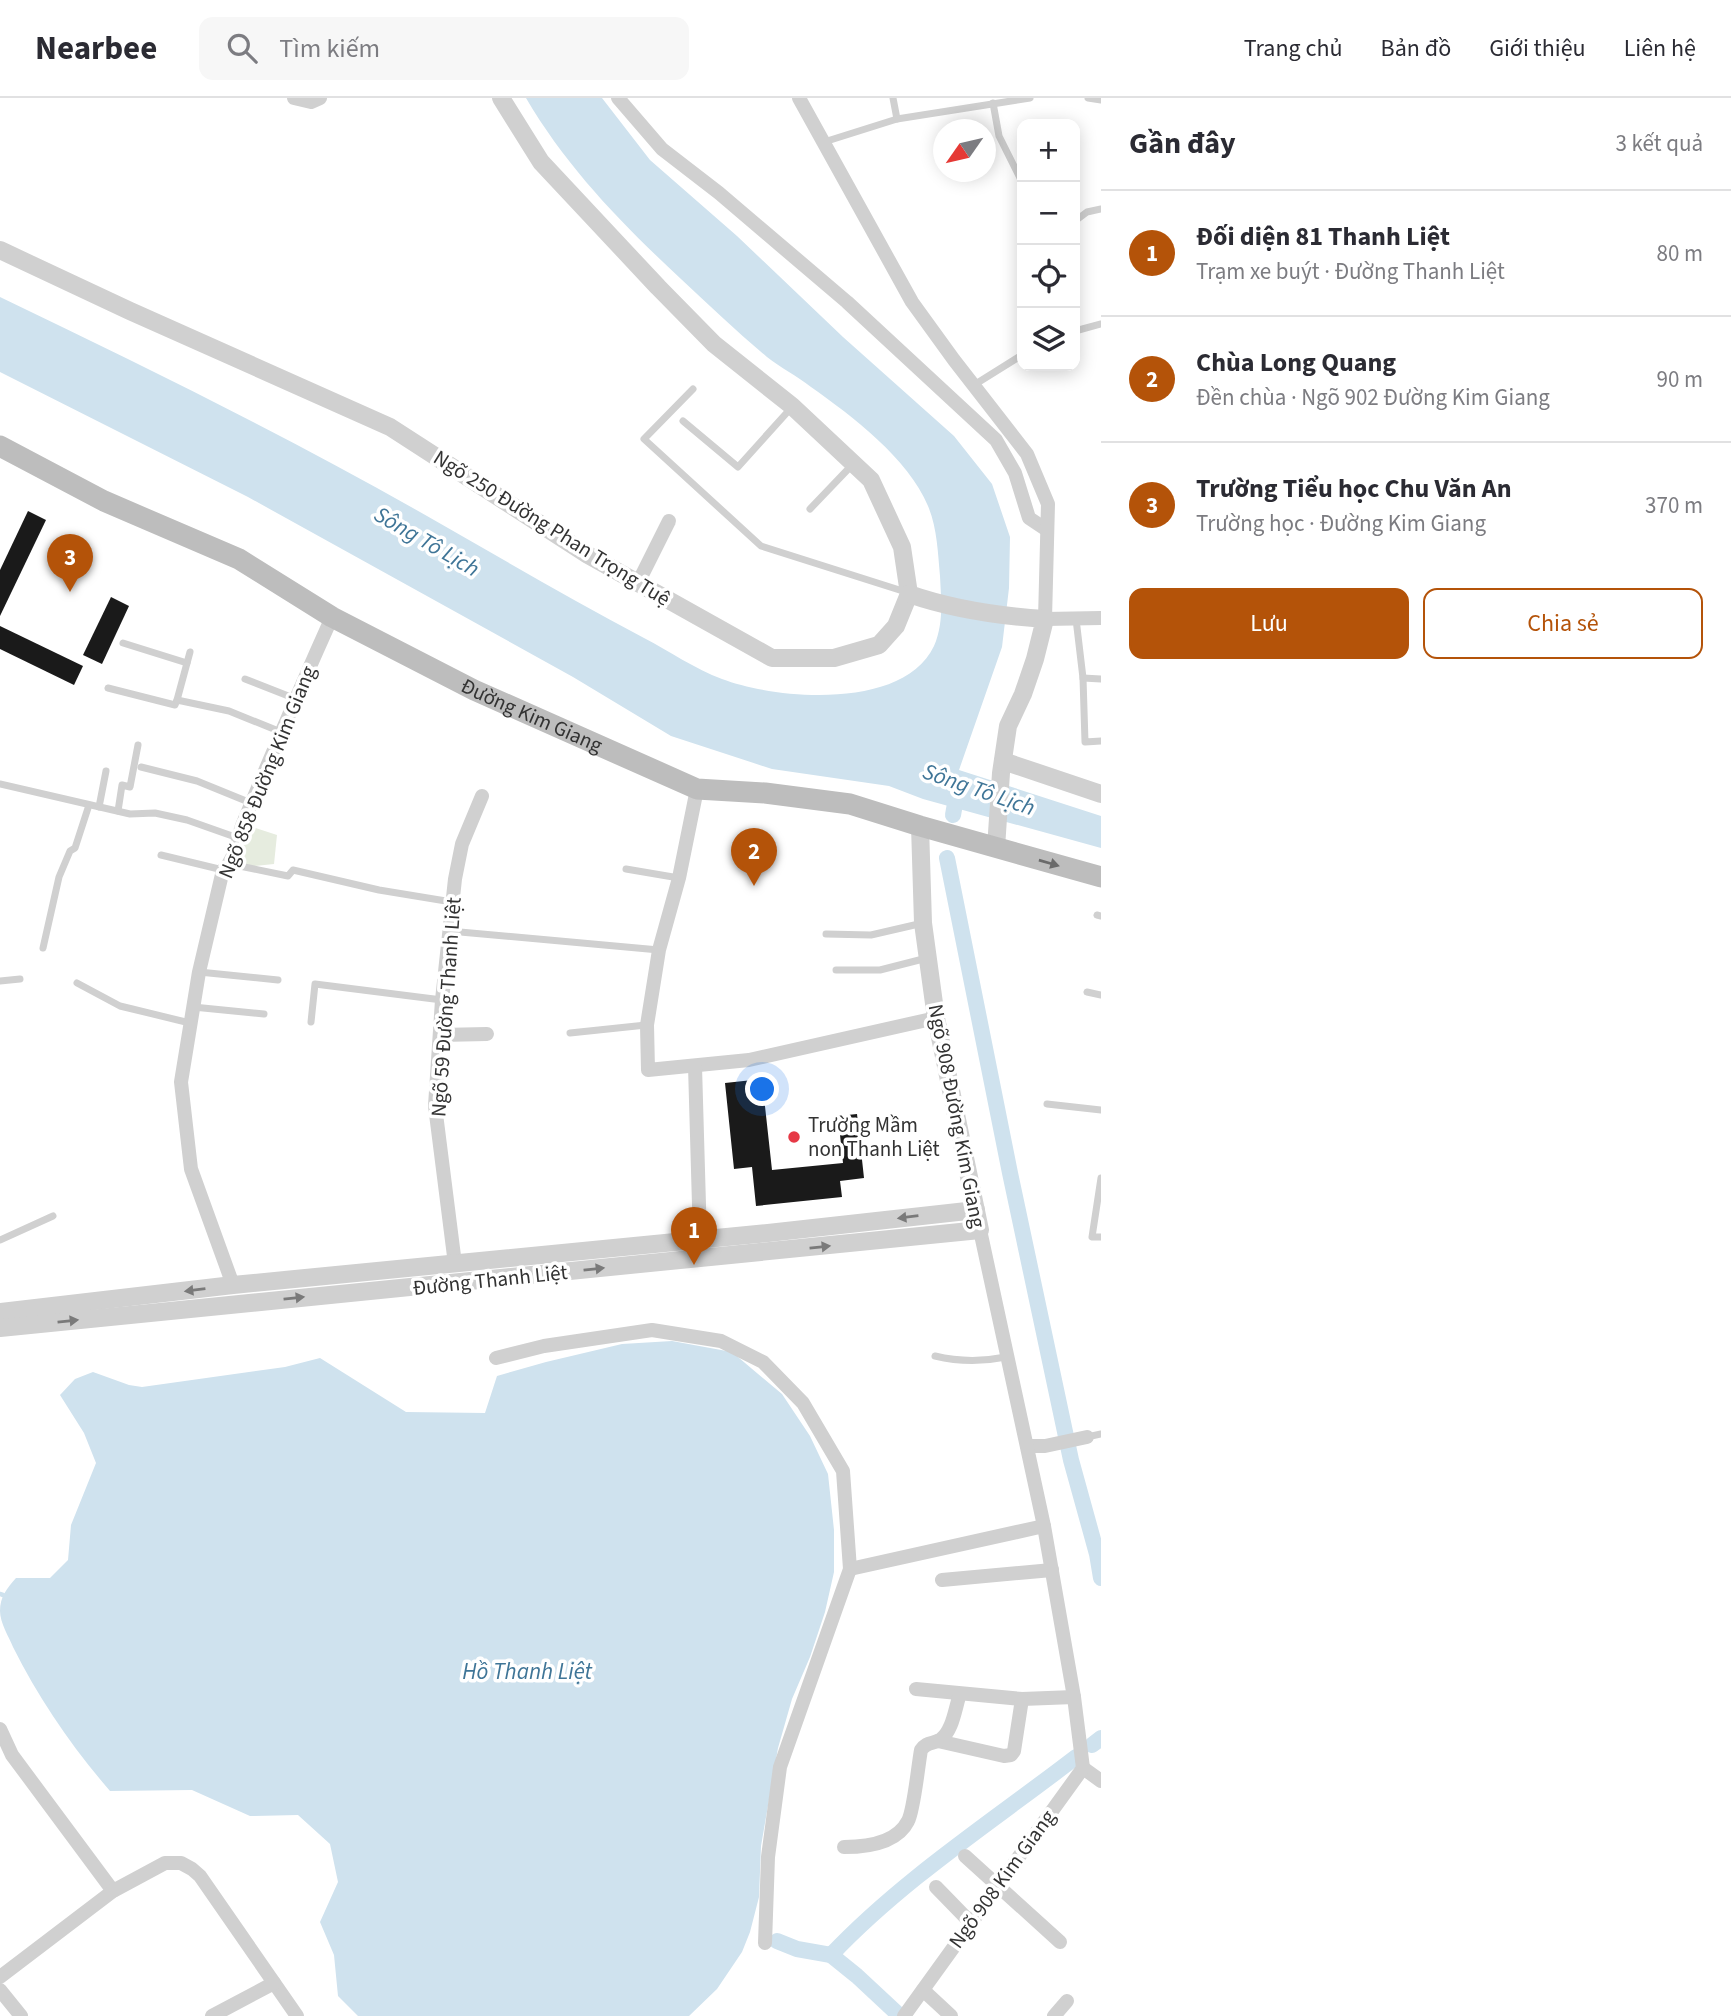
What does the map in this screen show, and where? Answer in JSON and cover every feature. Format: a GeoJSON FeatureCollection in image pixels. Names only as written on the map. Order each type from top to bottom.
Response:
{"type":"FeatureCollection","features":[{"type":"Feature","properties":{"kind":"main road","name":"Đường Kim Giang"},"geometry":{"type":"LineString","coordinates":[[0,446],[104,501],[239,559],[332,617],[474,690],[696,789],[765,793],[850,804],[1101,877]]}},
{"type":"Feature","properties":{"kind":"street"},"geometry":{"type":"LineString","coordinates":[[294,98],[311,102],[320,98]]}},
{"type":"Feature","properties":{"kind":"street"},"geometry":{"type":"LineString","coordinates":[[500,98],[541,162],[658,287],[714,344],[792,407],[871,480],[902,547],[909,594],[936,603],[1023,618],[1101,618]]}},
{"type":"Feature","properties":{"kind":"street"},"geometry":{"type":"LineString","coordinates":[[618,98],[662,149],[719,192],[847,302],[996,440],[1015,473],[1029,517],[1047,530]]}},
{"type":"Feature","properties":{"kind":"street"},"geometry":{"type":"LineString","coordinates":[[799,98],[912,302],[1027,454],[1048,505],[1045,619],[1023,694],[1008,726],[996,848]]}},
{"type":"Feature","properties":{"kind":"street","name":"Ngõ 250 Đường Phan Trọng Tuệ"},"geometry":{"type":"LineString","coordinates":[[0,250],[390,427],[588,555],[772,658],[834,658],[879,645],[896,625],[909,594]]}},
{"type":"Feature","properties":{"kind":"street"},"geometry":{"type":"LineString","coordinates":[[638,583],[669,521]]}},
{"type":"Feature","properties":{"kind":"street","name":"Ngõ 858 Đường Kim Giang"},"geometry":{"type":"LineString","coordinates":[[233,1285],[191,1169],[181,1082],[192,1007],[227,867],[251,803],[332,617]]}},
{"type":"Feature","properties":{"kind":"street"},"geometry":{"type":"LineString","coordinates":[[1002,767],[1101,794]]}},
{"type":"Feature","properties":{"kind":"street"},"geometry":{"type":"LineString","coordinates":[[696,789],[679,878],[659,950],[646,1026],[648,1070],[749,1060],[936,1018]]}},
{"type":"Feature","properties":{"kind":"street","name":"Ngõ 59 Đường Thanh Liệt"},"geometry":{"type":"LineString","coordinates":[[455,1264],[435,1106],[452,902],[462,844],[482,796]]}},
{"type":"Feature","properties":{"kind":"street","name":"Ngõ 908 Đường Kim Giang"},"geometry":{"type":"LineString","coordinates":[[920,826],[923,923],[936,1018],[1044,1526]]}},
{"type":"Feature","properties":{"kind":"street"},"geometry":{"type":"LineString","coordinates":[[440,1035],[488,1034]]}},
{"type":"Feature","properties":{"kind":"street"},"geometry":{"type":"LineString","coordinates":[[695,1066],[701,1240]]}},
{"type":"Feature","properties":{"kind":"street","name":"Đường Thanh Liệt"},"geometry":{"type":"LineString","coordinates":[[0,1312],[233,1285],[701,1240],[976,1210]]}},
{"type":"Feature","properties":{"kind":"street","name":"Đường Thanh Liệt"},"geometry":{"type":"LineString","coordinates":[[0,1328],[980,1230]]}},
{"type":"Feature","properties":{"kind":"street"},"geometry":{"type":"LineString","coordinates":[[496,1358],[544,1346],[652,1330],[721,1341],[763,1362],[803,1403],[843,1471],[850,1569],[780,1767],[768,1857],[765,1943]]}},
{"type":"Feature","properties":{"kind":"street"},"geometry":{"type":"LineString","coordinates":[[1028,1446],[1045,1446],[1094,1435]]}},
{"type":"Feature","properties":{"kind":"street"},"geometry":{"type":"LineString","coordinates":[[850,1569],[1044,1526],[1074,1697],[1083,1768],[1101,1781]]}},
{"type":"Feature","properties":{"kind":"street"},"geometry":{"type":"LineString","coordinates":[[942,1580],[1052,1570]]}},
{"type":"Feature","properties":{"kind":"street"},"geometry":{"type":"LineString","coordinates":[[916,1689],[1022,1699],[1074,1697]]}},
{"type":"Feature","properties":{"kind":"street"},"geometry":{"type":"LineString","coordinates":[[938,1741],[949,1729],[960,1694]]}},
{"type":"Feature","properties":{"kind":"street"},"geometry":{"type":"LineString","coordinates":[[844,1847],[873,1845],[888,1839],[900,1831],[909,1820],[921,1750],[928,1743],[938,1741],[1004,1756],[1011,1755],[1014,1751],[1022,1699]]}},
{"type":"Feature","properties":{"kind":"street"},"geometry":{"type":"LineString","coordinates":[[0,1729],[12,1755],[113,1891]]}},
{"type":"Feature","properties":{"kind":"street","name":"Ngõ 908 Kim Giang"},"geometry":{"type":"LineString","coordinates":[[904,2016],[1083,1768]]}},
{"type":"Feature","properties":{"kind":"street"},"geometry":{"type":"LineString","coordinates":[[965,1856],[1060,1942]]}},
{"type":"Feature","properties":{"kind":"street"},"geometry":{"type":"LineString","coordinates":[[0,1977],[113,1891],[165,1863],[181,1863],[192,1869],[297,2016]]}},
{"type":"Feature","properties":{"kind":"street"},"geometry":{"type":"LineString","coordinates":[[936,1887],[971,1923]]}},
{"type":"Feature","properties":{"kind":"street"},"geometry":{"type":"LineString","coordinates":[[212,2016],[274,1983]]}},
{"type":"Feature","properties":{"kind":"street"},"geometry":{"type":"LineString","coordinates":[[0,1990],[21,2016]]}},
{"type":"Feature","properties":{"kind":"street"},"geometry":{"type":"LineString","coordinates":[[923,1990],[951,2016]]}},
{"type":"Feature","properties":{"kind":"street"},"geometry":{"type":"LineString","coordinates":[[1054,2016],[1067,2001]]}},
{"type":"Feature","properties":{"kind":"lane"},"geometry":{"type":"LineString","coordinates":[[893,98],[897,119]]}},
{"type":"Feature","properties":{"kind":"lane"},"geometry":{"type":"LineString","coordinates":[[824,142],[897,119],[1030,98]]}},
{"type":"Feature","properties":{"kind":"lane"},"geometry":{"type":"LineString","coordinates":[[1088,98],[1101,100]]}},
{"type":"Feature","properties":{"kind":"lane"},"geometry":{"type":"LineString","coordinates":[[993,103],[999,136],[1017,172]]}},
{"type":"Feature","properties":{"kind":"lane"},"geometry":{"type":"LineString","coordinates":[[1080,217],[1087,212],[1101,209]]}},
{"type":"Feature","properties":{"kind":"lane"},"geometry":{"type":"LineString","coordinates":[[1080,330],[1101,324]]}},
{"type":"Feature","properties":{"kind":"lane"},"geometry":{"type":"LineString","coordinates":[[974,385],[1017,358]]}},
{"type":"Feature","properties":{"kind":"lane"},"geometry":{"type":"LineString","coordinates":[[693,389],[644,439],[761,546],[909,594]]}},
{"type":"Feature","properties":{"kind":"lane"},"geometry":{"type":"LineString","coordinates":[[683,421],[738,467],[792,407]]}},
{"type":"Feature","properties":{"kind":"lane"},"geometry":{"type":"LineString","coordinates":[[810,509],[854,464]]}},
{"type":"Feature","properties":{"kind":"lane"},"geometry":{"type":"LineString","coordinates":[[1076,620],[1083,678],[1084,742],[1101,741]]}},
{"type":"Feature","properties":{"kind":"lane"},"geometry":{"type":"LineString","coordinates":[[123,643],[187,663]]}},
{"type":"Feature","properties":{"kind":"lane"},"geometry":{"type":"LineString","coordinates":[[108,688],[175,705],[190,652]]}},
{"type":"Feature","properties":{"kind":"lane"},"geometry":{"type":"LineString","coordinates":[[1083,678],[1101,679]]}},
{"type":"Feature","properties":{"kind":"lane"},"geometry":{"type":"LineString","coordinates":[[245,679],[296,699]]}},
{"type":"Feature","properties":{"kind":"lane"},"geometry":{"type":"LineString","coordinates":[[177,700],[229,711],[281,732]]}},
{"type":"Feature","properties":{"kind":"lane"},"geometry":{"type":"LineString","coordinates":[[118,811],[122,785],[131,787],[138,745]]}},
{"type":"Feature","properties":{"kind":"lane"},"geometry":{"type":"LineString","coordinates":[[141,767],[197,781],[251,803]]}},
{"type":"Feature","properties":{"kind":"lane"},"geometry":{"type":"LineString","coordinates":[[99,807],[107,771]]}},
{"type":"Feature","properties":{"kind":"lane"},"geometry":{"type":"LineString","coordinates":[[0,784],[118,811],[155,813],[238,838]]}},
{"type":"Feature","properties":{"kind":"lane"},"geometry":{"type":"LineString","coordinates":[[43,948],[59,877],[70,851],[75,848],[89,805]]}},
{"type":"Feature","properties":{"kind":"lane"},"geometry":{"type":"LineString","coordinates":[[161,855],[288,876],[293,870],[379,890],[452,902]]}},
{"type":"Feature","properties":{"kind":"lane"},"geometry":{"type":"LineString","coordinates":[[626,869],[679,878]]}},
{"type":"Feature","properties":{"kind":"lane"},"geometry":{"type":"LineString","coordinates":[[826,934],[871,935],[923,923]]}},
{"type":"Feature","properties":{"kind":"lane"},"geometry":{"type":"LineString","coordinates":[[449,932],[659,950]]}},
{"type":"Feature","properties":{"kind":"lane"},"geometry":{"type":"LineString","coordinates":[[836,970],[880,970],[928,957]]}},
{"type":"Feature","properties":{"kind":"lane"},"geometry":{"type":"LineString","coordinates":[[199,972],[278,980]]}},
{"type":"Feature","properties":{"kind":"lane"},"geometry":{"type":"LineString","coordinates":[[0,981],[20,979]]}},
{"type":"Feature","properties":{"kind":"lane"},"geometry":{"type":"LineString","coordinates":[[77,983],[120,1006],[190,1023]]}},
{"type":"Feature","properties":{"kind":"lane"},"geometry":{"type":"LineString","coordinates":[[310,1022],[316,984],[442,1000]]}},
{"type":"Feature","properties":{"kind":"lane"},"geometry":{"type":"LineString","coordinates":[[1087,992],[1101,995]]}},
{"type":"Feature","properties":{"kind":"lane"},"geometry":{"type":"LineString","coordinates":[[192,1007],[264,1014]]}},
{"type":"Feature","properties":{"kind":"lane"},"geometry":{"type":"LineString","coordinates":[[570,1033],[646,1026]]}},
{"type":"Feature","properties":{"kind":"lane"},"geometry":{"type":"LineString","coordinates":[[1047,1104],[1101,1110]]}},
{"type":"Feature","properties":{"kind":"lane"},"geometry":{"type":"LineString","coordinates":[[1101,1178],[1092,1237],[1101,1237]]}},
{"type":"Feature","properties":{"kind":"lane"},"geometry":{"type":"LineString","coordinates":[[0,1240],[53,1216]]}},
{"type":"Feature","properties":{"kind":"lane"},"geometry":{"type":"LineString","coordinates":[[935,1356],[968,1362],[1006,1357]]}},
{"type":"Feature","properties":{"kind":"shaded area"},"geometry":{"type":"Polygon","coordinates":[[[249,826],[277,835],[274,864],[255,866],[238,863],[239,852],[249,826]]]}},
{"type":"Feature","properties":{"kind":"water","name":"Sông Tô Lịch"},"geometry":{"type":"Polygon","coordinates":[[[526,98],[602,98],[650,160],[737,236],[843,337],[954,436],[992,484],[1010,537],[1009,588],[1002,647],[959,770],[1101,816],[1101,848],[923,799],[889,786],[772,769],[671,736],[573,677],[248,497],[0,372],[0,297],[322,458],[712,675],[775,692],[838,694],[869,690],[896,681],[919,667],[934,646],[941,620],[941,602],[935,531],[931,514],[919,488],[877,439],[827,398],[767,357],[638,237],[578,172],[526,98]]]}},
{"type":"Feature","properties":{"kind":"water","name":"Hồ Thanh Liệt"},"geometry":{"type":"Polygon","coordinates":[[[672,1341],[732,1352],[782,1394],[810,1436],[828,1474],[834,1530],[834,1572],[825,1612],[792,1699],[778,1748],[761,1846],[759,1897],[742,1952],[717,1989],[689,2016],[358,2016],[338,1996],[334,1955],[320,1922],[338,1882],[330,1844],[298,1815],[250,1816],[192,1790],[110,1791],[57,1722],[13,1647],[0,1616],[3,1597],[16,1578],[50,1578],[68,1560],[71,1525],[96,1463],[84,1433],[60,1395],[75,1379],[93,1372],[142,1387],[285,1367],[320,1358],[406,1412],[485,1413],[497,1376],[622,1344],[672,1341]]]}},
{"type":"Feature","properties":{"kind":"building"},"geometry":{"type":"Polygon","coordinates":[[[28,511],[46,520],[0,616],[0,570],[28,511]]]}},
{"type":"Feature","properties":{"kind":"building"},"geometry":{"type":"Polygon","coordinates":[[[111,597],[129,606],[102,664],[83,655],[111,597]]]}},
{"type":"Feature","properties":{"kind":"building"},"geometry":{"type":"Polygon","coordinates":[[[0,626],[83,666],[74,685],[0,649],[0,626]]]}},
{"type":"Feature","properties":{"kind":"building"},"geometry":{"type":"Polygon","coordinates":[[[762,1079],[772,1170],[843,1163],[838,1116],[857,1114],[864,1178],[840,1181],[842,1197],[756,1206],[752,1167],[734,1169],[725,1083],[762,1079]]]}},
{"type":"Feature","properties":{"kind":"waterway","name":"Sông Tô Lịch"},"geometry":{"type":"LineString","coordinates":[[953,815],[958,787]]}},
{"type":"Feature","properties":{"kind":"waterway"},"geometry":{"type":"LineString","coordinates":[[947,858],[1071,1460],[1101,1578]]}},
{"type":"Feature","properties":{"kind":"waterway"},"geometry":{"type":"LineString","coordinates":[[1092,1745],[1101,1738]]}},
{"type":"Feature","properties":{"kind":"waterway"},"geometry":{"type":"LineString","coordinates":[[777,1941],[797,1949],[831,1955],[918,1876],[1076,1757]]}},
{"type":"Feature","properties":{"kind":"waterway"},"geometry":{"type":"LineString","coordinates":[[831,1955],[900,2016]]}},
{"type":"Feature","properties":{"kind":"place","name":"Trường Tiểu học Chu Văn An"},"geometry":{"type":"Point","coordinates":[70,592]}},
{"type":"Feature","properties":{"kind":"place","name":"Chùa Long Quang"},"geometry":{"type":"Point","coordinates":[754,886]}},
{"type":"Feature","properties":{"kind":"place","name":"Trường Mầm non Thanh Liệt"},"geometry":{"type":"Point","coordinates":[794,1137]}},
{"type":"Feature","properties":{"kind":"place","name":"Đối diện 81 Thanh Liệt"},"geometry":{"type":"Point","coordinates":[694,1265]}}]}
